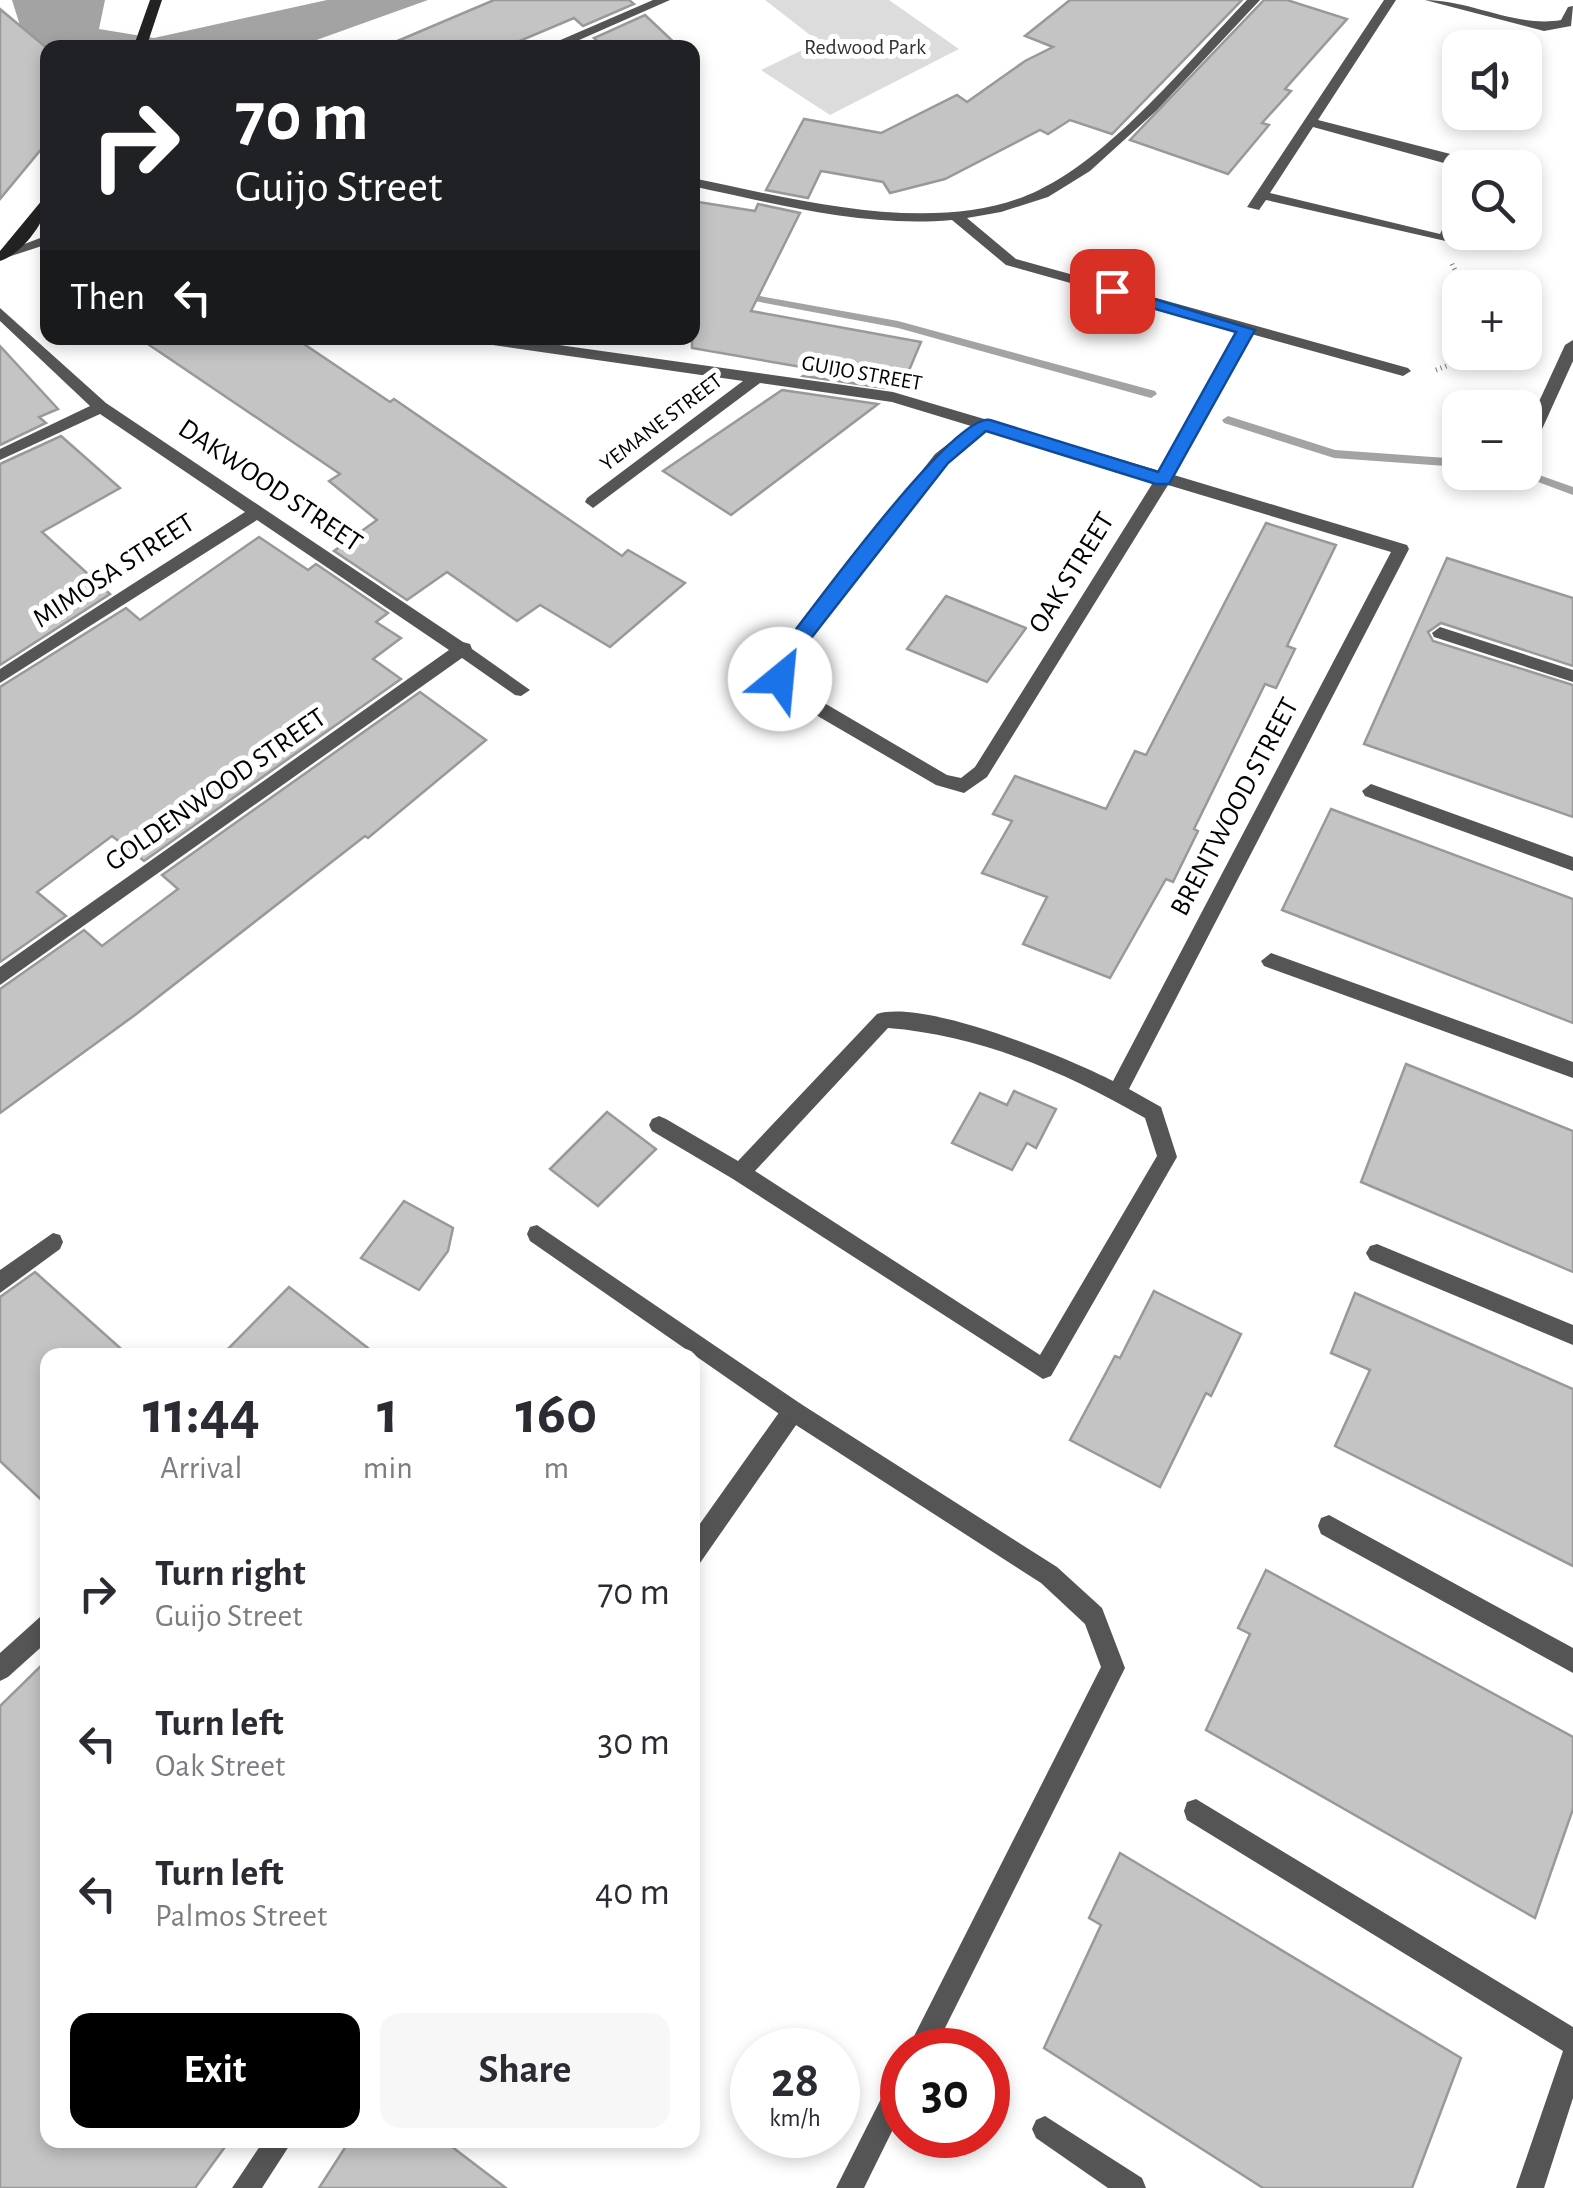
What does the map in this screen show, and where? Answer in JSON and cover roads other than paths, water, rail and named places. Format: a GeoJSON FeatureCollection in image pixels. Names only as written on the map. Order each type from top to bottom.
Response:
{"type":"FeatureCollection","features":[{"type":"Feature","properties":{"kind":"street"},"geometry":{"type":"LineString","coordinates":[[142,40],[156,0]]}},
{"type":"Feature","properties":{"kind":"street"},"geometry":{"type":"LineString","coordinates":[[567,40],[664,0]]}},
{"type":"Feature","properties":{"kind":"street"},"geometry":{"type":"LineString","coordinates":[[700,184],[833,210],[957,217],[1020,203],[1082,170],[1254,0]]}},
{"type":"Feature","properties":{"kind":"street"},"geometry":{"type":"LineString","coordinates":[[1390,0],[1258,201],[1442,238]]}},
{"type":"Feature","properties":{"kind":"street"},"geometry":{"type":"LineString","coordinates":[[1431,0],[1544,27],[1566,23],[1573,10]]}},
{"type":"Feature","properties":{"kind":"street"},"geometry":{"type":"LineString","coordinates":[[1308,122],[1442,156]]}},
{"type":"Feature","properties":{"kind":"street"},"geometry":{"type":"LineString","coordinates":[[4,255],[40,212]]}},
{"type":"Feature","properties":{"kind":"street"},"geometry":{"type":"LineString","coordinates":[[957,217],[1011,262],[1403,372]]}},
{"type":"Feature","properties":{"kind":"street"},"geometry":{"type":"LineString","coordinates":[[4,255],[40,242]]}},
{"type":"Feature","properties":{"kind":"street","name":"DAKWOOD STREET"},"geometry":{"type":"LineString","coordinates":[[0,313],[101,407],[521,690]]}},
{"type":"Feature","properties":{"kind":"street","name":"OAK STREET"},"geometry":{"type":"LineString","coordinates":[[983,424],[941,458],[785,658],[780,679],[791,692],[942,780],[964,786],[981,772],[1163,480],[1246,330]]}},
{"type":"Feature","properties":{"kind":"street","name":"GUIJO STREET"},"geometry":{"type":"LineString","coordinates":[[527,345],[893,397],[1401,549]]}},
{"type":"Feature","properties":{"kind":"street"},"geometry":{"type":"LineString","coordinates":[[1542,412],[1573,345]]}},
{"type":"Feature","properties":{"kind":"street","name":"YEMANE STREET"},"geometry":{"type":"LineString","coordinates":[[593,502],[756,378]]}},
{"type":"Feature","properties":{"kind":"street"},"geometry":{"type":"LineString","coordinates":[[0,455],[101,407]]}},
{"type":"Feature","properties":{"kind":"street","name":"MIMOSA STREET"},"geometry":{"type":"LineString","coordinates":[[0,677],[258,511]]}},
{"type":"Feature","properties":{"kind":"street","name":"BRENTWOOD STREET"},"geometry":{"type":"LineString","coordinates":[[1118,1090],[1401,549]]}},
{"type":"Feature","properties":{"kind":"street"},"geometry":{"type":"LineString","coordinates":[[1440,632],[1573,676]]}},
{"type":"Feature","properties":{"kind":"street","name":"GOLDENWOOD STREET"},"geometry":{"type":"LineString","coordinates":[[0,977],[464,648]]}},
{"type":"Feature","properties":{"kind":"street"},"geometry":{"type":"LineString","coordinates":[[1371,791],[1573,864]]}},
{"type":"Feature","properties":{"kind":"street"},"geometry":{"type":"LineString","coordinates":[[1271,961],[1573,1070]]}},
{"type":"Feature","properties":{"kind":"street"},"geometry":{"type":"LineString","coordinates":[[659,1126],[740,1173],[1043,1369],[1166,1157],[1154,1113],[1118,1090],[955,1030],[918,1020],[884,1020],[740,1173]]}},
{"type":"Feature","properties":{"kind":"street"},"geometry":{"type":"LineString","coordinates":[[537,1234],[793,1411],[1049,1576],[1094,1616],[1113,1668],[931,2028]]}},
{"type":"Feature","properties":{"kind":"street"},"geometry":{"type":"LineString","coordinates":[[0,1283],[52,1242]]}},
{"type":"Feature","properties":{"kind":"street"},"geometry":{"type":"LineString","coordinates":[[1376,1253],[1573,1335]]}},
{"type":"Feature","properties":{"kind":"street"},"geometry":{"type":"LineString","coordinates":[[700,1543],[793,1411]]}},
{"type":"Feature","properties":{"kind":"street"},"geometry":{"type":"LineString","coordinates":[[1329,1526],[1573,1661]]}},
{"type":"Feature","properties":{"kind":"street"},"geometry":{"type":"LineString","coordinates":[[0,1669],[40,1633]]}},
{"type":"Feature","properties":{"kind":"street"},"geometry":{"type":"LineString","coordinates":[[1196,1811],[1573,2042]]}},
{"type":"Feature","properties":{"kind":"street"},"geometry":{"type":"LineString","coordinates":[[1530,2188],[1573,2058]]}},
{"type":"Feature","properties":{"kind":"street"},"geometry":{"type":"LineString","coordinates":[[850,2188],[880,2128]]}},
{"type":"Feature","properties":{"kind":"street"},"geometry":{"type":"LineString","coordinates":[[1045,2130],[1132,2188]]}},
{"type":"Feature","properties":{"kind":"street"},"geometry":{"type":"LineString","coordinates":[[246,2188],[274,2148]]}},
{"type":"Feature","properties":{"kind":"waterway"},"geometry":{"type":"LineString","coordinates":[[737,295],[898,325],[1151,394]]}},
{"type":"Feature","properties":{"kind":"waterway"},"geometry":{"type":"LineString","coordinates":[[1228,420],[1334,454],[1442,462]]}},
{"type":"Feature","properties":{"kind":"waterway"},"geometry":{"type":"LineString","coordinates":[[1542,480],[1573,491]]}},
{"type":"Feature","properties":{"kind":"park label","name":"Redwood Park"},"geometry":{"type":"Point","coordinates":[865,47]}}]}
